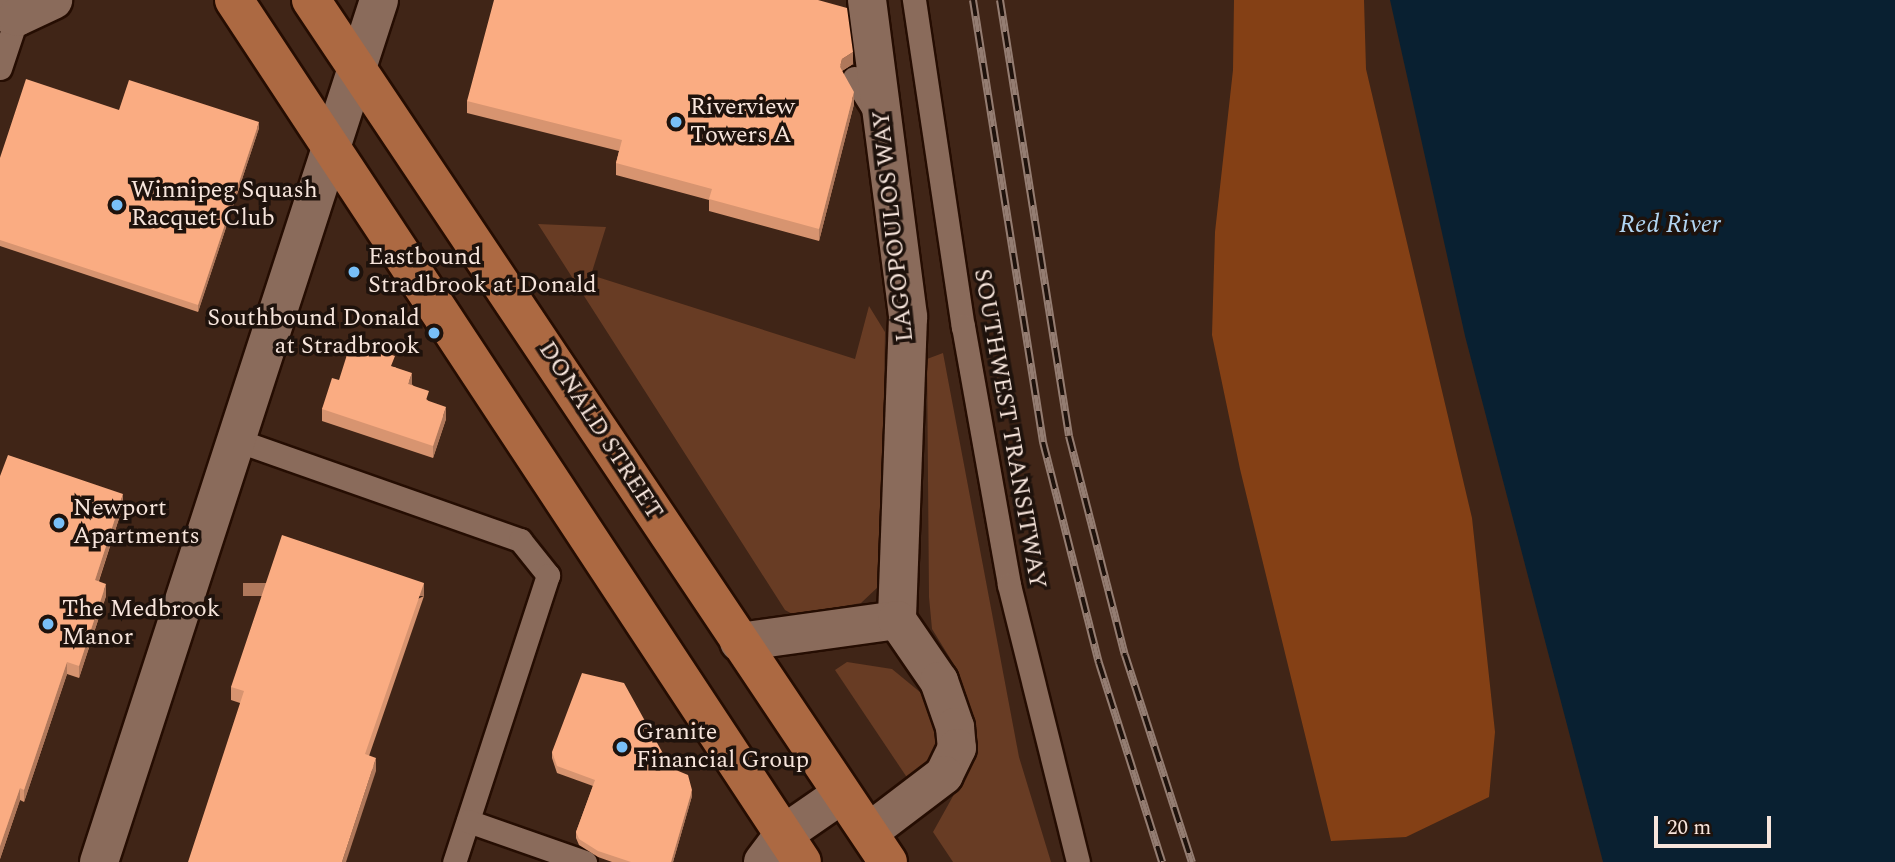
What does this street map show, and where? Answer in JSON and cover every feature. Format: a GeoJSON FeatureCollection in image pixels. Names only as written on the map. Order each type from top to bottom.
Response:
{"type":"FeatureCollection","features":[{"type":"Feature","properties":{"kind":"main road"},"geometry":{"type":"LineString","coordinates":[[234,0],[783,853]]}},
{"type":"Feature","properties":{"kind":"main road","name":"DONALD STREET"},"geometry":{"type":"LineString","coordinates":[[311,0],[879,847]]}},
{"type":"Feature","properties":{"kind":"street"},"geometry":{"type":"LineString","coordinates":[[9,14],[53,0]]}},
{"type":"Feature","properties":{"kind":"street"},"geometry":{"type":"LineString","coordinates":[[99,862],[239,441],[329,146],[379,0]]}},
{"type":"Feature","properties":{"kind":"street","name":"LAGOPOULOS WAY"},"geometry":{"type":"LineString","coordinates":[[867,0],[908,317],[897,620]]}},
{"type":"Feature","properties":{"kind":"street"},"geometry":{"type":"LineString","coordinates":[[739,642],[897,620],[939,681],[955,727],[957,748],[944,775],[879,847]]}},
{"type":"Feature","properties":{"kind":"street"},"geometry":{"type":"LineString","coordinates":[[783,853],[842,794]]}},
{"type":"Feature","properties":{"kind":"lane","name":"SOUTHWEST TRANSITWAY"},"geometry":{"type":"LineString","coordinates":[[914,0],[963,326],[1009,585],[1078,862]]}},
{"type":"Feature","properties":{"kind":"lane"},"geometry":{"type":"LineString","coordinates":[[0,68],[9,14]]}},
{"type":"Feature","properties":{"kind":"lane"},"geometry":{"type":"LineString","coordinates":[[854,78],[883,125]]}},
{"type":"Feature","properties":{"kind":"lane"},"geometry":{"type":"LineString","coordinates":[[239,441],[520,540],[548,575],[454,862]]}},
{"type":"Feature","properties":{"kind":"lane"},"geometry":{"type":"LineString","coordinates":[[468,821],[585,862]]}},
{"type":"Feature","properties":{"kind":"shaded area"},"geometry":{"type":"Polygon","coordinates":[[[1234,0],[1364,0],[1366,69],[1472,518],[1495,732],[1489,797],[1406,837],[1331,841],[1240,469],[1212,335],[1215,232],[1233,70],[1234,0]]]}},
{"type":"Feature","properties":{"kind":"shaded area"},"geometry":{"type":"Polygon","coordinates":[[[538,224],[606,227],[591,275],[855,359],[869,306],[885,332],[881,573],[879,586],[861,603],[794,615],[785,610],[538,224]]]}},
{"type":"Feature","properties":{"kind":"shaded area"},"geometry":{"type":"Polygon","coordinates":[[[943,353],[1019,757],[1051,862],[953,862],[933,832],[962,780],[973,746],[974,718],[958,671],[932,629],[929,597],[927,359],[943,353]]]}},
{"type":"Feature","properties":{"kind":"shaded area"},"geometry":{"type":"Polygon","coordinates":[[[847,662],[892,669],[926,697],[941,741],[936,762],[912,785],[835,670],[847,662]]]}},
{"type":"Feature","properties":{"kind":"water","name":"Red River"},"geometry":{"type":"Polygon","coordinates":[[[1390,0],[1895,0],[1895,862],[1603,862],[1465,336],[1390,0]]]}},
{"type":"Feature","properties":{"kind":"building","name":"Riverview Towers A"},"geometry":{"type":"Polygon","coordinates":[[[494,0],[818,0],[847,8],[853,52],[842,59],[840,67],[854,92],[819,229],[709,199],[712,189],[616,163],[622,140],[467,101],[494,0]]]}},
{"type":"Feature","properties":{"kind":"building","name":"Winnipeg Squash Racquet Club"},"geometry":{"type":"Polygon","coordinates":[[[26,79],[119,110],[129,80],[259,122],[198,305],[0,240],[0,158],[26,79]]]}},
{"type":"Feature","properties":{"kind":"building"},"geometry":{"type":"Polygon","coordinates":[[[351,342],[395,356],[391,366],[412,373],[408,384],[429,391],[426,400],[446,407],[433,446],[322,409],[332,378],[339,380],[351,342]]]}},
{"type":"Feature","properties":{"kind":"building"},"geometry":{"type":"Polygon","coordinates":[[[8,455],[123,494],[95,580],[106,584],[79,666],[67,662],[24,790],[20,788],[0,846],[0,476],[8,455]]]}},
{"type":"Feature","properties":{"kind":"building"},"geometry":{"type":"Polygon","coordinates":[[[282,535],[424,583],[365,754],[376,758],[342,862],[188,862],[244,691],[231,687],[282,535]]]}},
{"type":"Feature","properties":{"kind":"building"},"geometry":{"type":"Polygon","coordinates":[[[582,673],[624,683],[671,768],[688,775],[692,790],[671,862],[631,862],[598,851],[579,839],[576,832],[595,780],[557,766],[552,752],[582,673]]]}},
{"type":"Feature","properties":{"kind":"railway"},"geometry":{"type":"LineString","coordinates":[[973,0],[1043,442],[1099,663],[1162,862]]}},
{"type":"Feature","properties":{"kind":"railway"},"geometry":{"type":"LineString","coordinates":[[1000,0],[1069,436],[1125,655],[1192,862]]}},
{"type":"Feature","properties":{"kind":"place","name":"Riverview Towers A"},"geometry":{"type":"Point","coordinates":[676,122]}},
{"type":"Feature","properties":{"kind":"place","name":"Winnipeg Squash Racquet Club"},"geometry":{"type":"Point","coordinates":[117,205]}},
{"type":"Feature","properties":{"kind":"place","name":"Eastbound Stradbrook at Donald"},"geometry":{"type":"Point","coordinates":[354,272]}},
{"type":"Feature","properties":{"kind":"place","name":"Southbound Donald at Stradbrook"},"geometry":{"type":"Point","coordinates":[434,333]}},
{"type":"Feature","properties":{"kind":"place","name":"Newport Apartments"},"geometry":{"type":"Point","coordinates":[59,523]}},
{"type":"Feature","properties":{"kind":"place","name":"The Medbrook Manor"},"geometry":{"type":"Point","coordinates":[48,624]}},
{"type":"Feature","properties":{"kind":"place","name":"Granite Financial Group"},"geometry":{"type":"Point","coordinates":[622,747]}}]}
